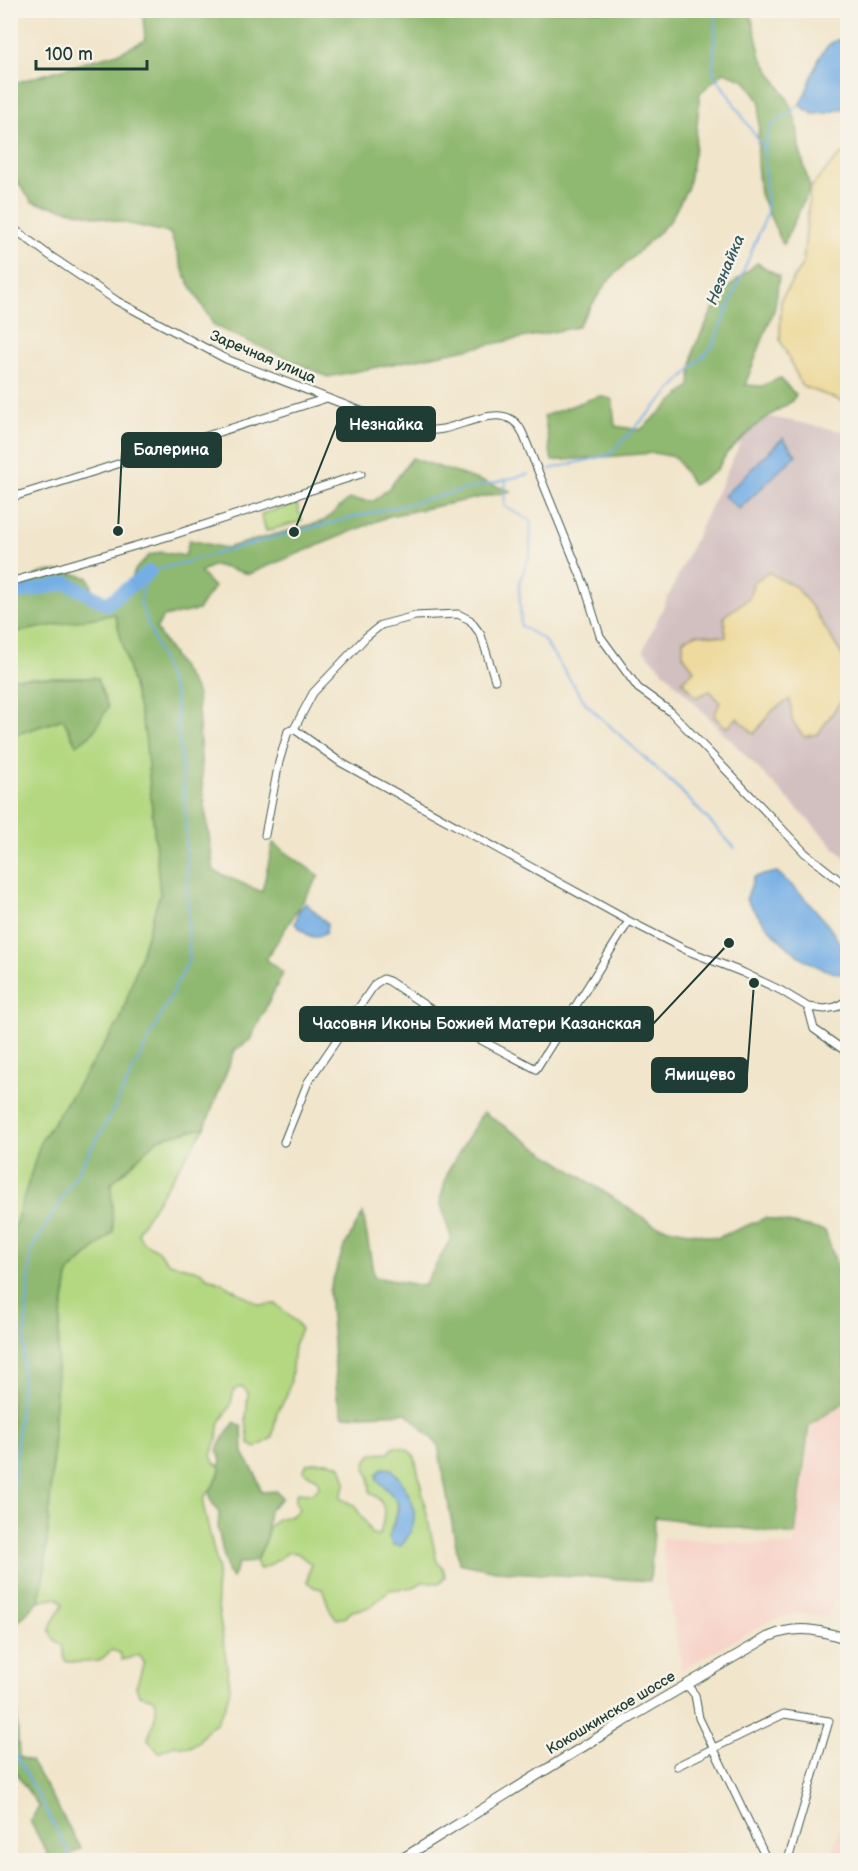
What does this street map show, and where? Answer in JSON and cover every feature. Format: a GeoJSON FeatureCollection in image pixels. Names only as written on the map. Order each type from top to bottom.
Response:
{"type":"FeatureCollection","features":[{"type":"Feature","properties":{"kind":"main road","name":"Кокошкинское шоссе"},"geometry":{"type":"LineString","coordinates":[[400,1860],[754,1644],[787,1630],[805,1628],[816,1629],[848,1640]]}},
{"type":"Feature","properties":{"kind":"street","name":"Заречная улица"},"geometry":{"type":"LineString","coordinates":[[10,226],[49,255],[130,308],[226,359],[400,426],[426,431],[499,415],[511,418],[523,434],[584,584],[600,636],[638,688],[671,712],[805,854],[844,884],[848,892]]}},
{"type":"Feature","properties":{"kind":"street"},"geometry":{"type":"LineString","coordinates":[[10,498],[327,398]]}},
{"type":"Feature","properties":{"kind":"street"},"geometry":{"type":"LineString","coordinates":[[10,582],[173,535],[361,474]]}},
{"type":"Feature","properties":{"kind":"street"},"geometry":{"type":"LineString","coordinates":[[265,835],[279,762],[288,731],[294,729],[313,693],[366,637],[381,625],[415,616],[458,614],[470,620],[481,635],[495,680]]}},
{"type":"Feature","properties":{"kind":"street"},"geometry":{"type":"LineString","coordinates":[[294,729],[340,762],[686,950],[780,990],[808,1007],[825,1009],[836,1007],[848,1000]]}},
{"type":"Feature","properties":{"kind":"street"},"geometry":{"type":"LineString","coordinates":[[284,1142],[308,1082],[375,984],[383,979],[389,981],[460,1029],[536,1069],[629,921]]}},
{"type":"Feature","properties":{"kind":"street"},"geometry":{"type":"LineString","coordinates":[[808,1007],[814,1029],[848,1053]]}},
{"type":"Feature","properties":{"kind":"street"},"geometry":{"type":"LineString","coordinates":[[687,1685],[695,1695],[699,1718],[767,1860]]}},
{"type":"Feature","properties":{"kind":"street"},"geometry":{"type":"LineString","coordinates":[[676,1767],[784,1714],[829,1721],[788,1860]]}},
{"type":"Feature","properties":{"kind":"shaded area"},"geometry":{"type":"Polygon","coordinates":[[[754,414],[847,432],[847,860],[643,650],[754,414]]]}},
{"type":"Feature","properties":{"kind":"shaded area"},"geometry":{"type":"Polygon","coordinates":[[[838,1253],[847,1258],[847,1605],[834,1600],[827,1617],[796,1613],[766,1623],[682,1669],[665,1575],[662,1538],[794,1546],[838,1253]]]}},
{"type":"Feature","properties":{"kind":"shaded area"},"geometry":{"type":"Polygon","coordinates":[[[847,1803],[847,1860],[830,1860],[847,1803]]]}},
{"type":"Feature","properties":{"kind":"green space"},"geometry":{"type":"Polygon","coordinates":[[[143,11],[750,11],[761,57],[788,100],[797,124],[799,147],[810,188],[783,245],[760,194],[757,163],[760,102],[745,80],[724,72],[700,93],[695,147],[688,187],[670,221],[607,282],[577,327],[328,377],[214,326],[185,276],[170,233],[32,202],[13,176],[10,167],[11,84],[121,52],[145,40],[143,11]]]}},
{"type":"Feature","properties":{"kind":"green space"},"geometry":{"type":"Polygon","coordinates":[[[757,263],[779,276],[775,307],[745,385],[762,386],[780,378],[796,395],[791,402],[761,421],[727,453],[716,471],[693,485],[675,457],[654,453],[552,461],[544,416],[599,396],[612,399],[615,426],[640,430],[690,386],[694,348],[721,294],[757,263]]]}},
{"type":"Feature","properties":{"kind":"green space"},"geometry":{"type":"Polygon","coordinates":[[[412,458],[511,491],[389,516],[249,574],[214,565],[200,572],[214,587],[198,610],[163,617],[156,629],[197,692],[203,794],[214,871],[262,892],[273,843],[319,876],[266,959],[283,973],[250,1040],[235,1050],[205,1127],[158,1139],[111,1184],[113,1232],[69,1272],[59,1330],[45,1568],[39,1601],[11,1629],[11,1239],[41,1141],[120,1021],[160,894],[145,734],[115,614],[11,633],[11,593],[40,574],[61,572],[89,578],[97,604],[128,584],[136,569],[148,556],[161,552],[185,556],[189,540],[226,548],[324,521],[349,499],[374,501],[391,486],[412,458]]]}},
{"type":"Feature","properties":{"kind":"green space"},"geometry":{"type":"Polygon","coordinates":[[[297,504],[302,521],[266,531],[261,514],[297,504]]]}},
{"type":"Feature","properties":{"kind":"green space"},"geometry":{"type":"Polygon","coordinates":[[[115,614],[145,734],[160,894],[120,1021],[41,1141],[11,1239],[11,736],[63,719],[76,745],[97,678],[11,678],[11,633],[115,614]]]}},
{"type":"Feature","properties":{"kind":"green space"},"geometry":{"type":"Polygon","coordinates":[[[11,678],[97,678],[108,707],[93,733],[77,745],[63,719],[11,736],[11,678]]]}},
{"type":"Feature","properties":{"kind":"green space"},"geometry":{"type":"Polygon","coordinates":[[[483,1112],[654,1225],[717,1238],[765,1218],[825,1231],[842,1281],[846,1401],[809,1426],[795,1535],[655,1517],[650,1581],[496,1571],[459,1563],[438,1445],[407,1413],[343,1416],[337,1397],[329,1291],[344,1247],[363,1213],[374,1277],[424,1286],[451,1238],[440,1201],[448,1171],[483,1112]]]}},
{"type":"Feature","properties":{"kind":"green space"},"geometry":{"type":"Polygon","coordinates":[[[205,1127],[139,1229],[138,1234],[143,1242],[157,1250],[169,1263],[200,1271],[260,1305],[276,1304],[301,1329],[294,1345],[291,1380],[286,1397],[277,1412],[272,1438],[256,1448],[249,1444],[246,1419],[248,1393],[242,1386],[234,1390],[230,1407],[220,1422],[217,1440],[211,1455],[214,1463],[221,1467],[215,1484],[204,1497],[203,1505],[218,1568],[216,1593],[230,1689],[225,1707],[216,1723],[198,1742],[190,1747],[173,1745],[159,1753],[148,1739],[156,1714],[155,1699],[139,1695],[136,1687],[144,1662],[139,1655],[122,1660],[120,1653],[112,1650],[99,1661],[78,1663],[65,1661],[62,1645],[55,1640],[50,1631],[63,1604],[57,1597],[39,1601],[45,1568],[51,1489],[59,1330],[69,1272],[113,1232],[111,1184],[158,1139],[205,1127]]]}},
{"type":"Feature","properties":{"kind":"green space"},"geometry":{"type":"Polygon","coordinates":[[[235,1422],[242,1427],[243,1453],[256,1475],[261,1492],[277,1491],[282,1498],[269,1510],[265,1540],[256,1560],[239,1563],[232,1578],[227,1571],[218,1529],[219,1513],[210,1499],[210,1490],[220,1471],[221,1460],[217,1450],[235,1422]]]}},
{"type":"Feature","properties":{"kind":"green space"},"geometry":{"type":"Polygon","coordinates":[[[394,1447],[404,1448],[415,1458],[437,1562],[443,1568],[445,1576],[440,1583],[422,1582],[414,1587],[389,1590],[370,1607],[352,1611],[346,1617],[337,1619],[329,1609],[322,1589],[307,1582],[311,1564],[297,1553],[289,1552],[267,1567],[259,1569],[256,1560],[265,1543],[269,1527],[277,1519],[293,1515],[299,1509],[295,1501],[297,1492],[313,1493],[319,1488],[318,1480],[303,1471],[307,1464],[324,1462],[341,1466],[346,1482],[340,1498],[355,1506],[371,1534],[380,1535],[384,1516],[383,1506],[381,1501],[370,1492],[369,1476],[365,1469],[367,1460],[372,1454],[389,1453],[394,1447]],[[392,1469],[397,1513],[391,1528],[400,1546],[401,1482],[392,1469]]]}},
{"type":"Feature","properties":{"kind":"green space"},"geometry":{"type":"Polygon","coordinates":[[[10,1692],[16,1698],[19,1757],[31,1761],[81,1848],[62,1860],[51,1860],[30,1821],[39,1807],[11,1766],[10,1692]]]}},
{"type":"Feature","properties":{"kind":"sand"},"geometry":{"type":"Polygon","coordinates":[[[847,150],[847,403],[802,386],[780,340],[781,299],[803,263],[810,188],[847,150]]]}},
{"type":"Feature","properties":{"kind":"sand"},"geometry":{"type":"Polygon","coordinates":[[[768,572],[796,587],[812,607],[847,663],[847,692],[818,734],[804,737],[792,721],[790,699],[773,710],[754,734],[737,718],[727,728],[714,716],[720,702],[710,691],[697,697],[682,681],[694,670],[683,655],[683,640],[697,634],[726,637],[724,616],[749,598],[753,583],[768,572]]]}},
{"type":"Feature","properties":{"kind":"water"},"geometry":{"type":"Polygon","coordinates":[[[847,38],[847,107],[828,113],[813,114],[799,105],[817,64],[828,46],[836,40],[847,38]]]}},
{"type":"Feature","properties":{"kind":"water"},"geometry":{"type":"Polygon","coordinates":[[[783,438],[796,455],[739,509],[724,496],[783,438]]]}},
{"type":"Feature","properties":{"kind":"water"},"geometry":{"type":"Polygon","coordinates":[[[777,872],[811,905],[834,934],[847,962],[846,975],[815,966],[802,958],[777,937],[746,900],[754,877],[777,872]]]}},
{"type":"Feature","properties":{"kind":"water"},"geometry":{"type":"Polygon","coordinates":[[[306,903],[327,924],[326,933],[321,936],[313,937],[306,934],[295,924],[299,910],[306,903]]]}},
{"type":"Feature","properties":{"kind":"water"},"geometry":{"type":"Polygon","coordinates":[[[383,1468],[392,1469],[410,1497],[413,1507],[413,1526],[401,1546],[393,1545],[389,1537],[398,1505],[377,1479],[377,1474],[383,1468]]]}},
{"type":"Feature","properties":{"kind":"waterway","name":"Незнайка"},"geometry":{"type":"LineString","coordinates":[[550,469],[609,455],[712,347],[767,214],[764,149],[713,72],[716,10]]}},
{"type":"Feature","properties":{"kind":"waterway"},"geometry":{"type":"LineString","coordinates":[[764,149],[770,126],[800,105]]}},
{"type":"Feature","properties":{"kind":"waterway"},"geometry":{"type":"LineString","coordinates":[[10,1544],[31,1251],[108,1120],[189,960],[185,799],[175,696],[140,602],[149,572],[294,532],[529,474]]}},
{"type":"Feature","properties":{"kind":"waterway"},"geometry":{"type":"LineString","coordinates":[[506,480],[504,506],[531,521],[530,554],[519,583],[521,626],[543,639],[587,705],[680,790],[735,848]]}},
{"type":"Feature","properties":{"kind":"waterway","name":"Незнайка"},"geometry":{"type":"LineString","coordinates":[[10,595],[67,583],[107,604],[149,572]]}},
{"type":"Feature","properties":{"kind":"waterway"},"geometry":{"type":"LineString","coordinates":[[10,1744],[73,1860]]}},
{"type":"Feature","properties":{"kind":"place","name":"Балерина"},"geometry":{"type":"Point","coordinates":[118,531]}},
{"type":"Feature","properties":{"kind":"place","name":"Незнайка"},"geometry":{"type":"Point","coordinates":[294,532]}},
{"type":"Feature","properties":{"kind":"place","name":"Часовня Иконы Божией Матери Казанская"},"geometry":{"type":"Point","coordinates":[729,943]}},
{"type":"Feature","properties":{"kind":"place","name":"Ямищево"},"geometry":{"type":"Point","coordinates":[754,983]}}]}
